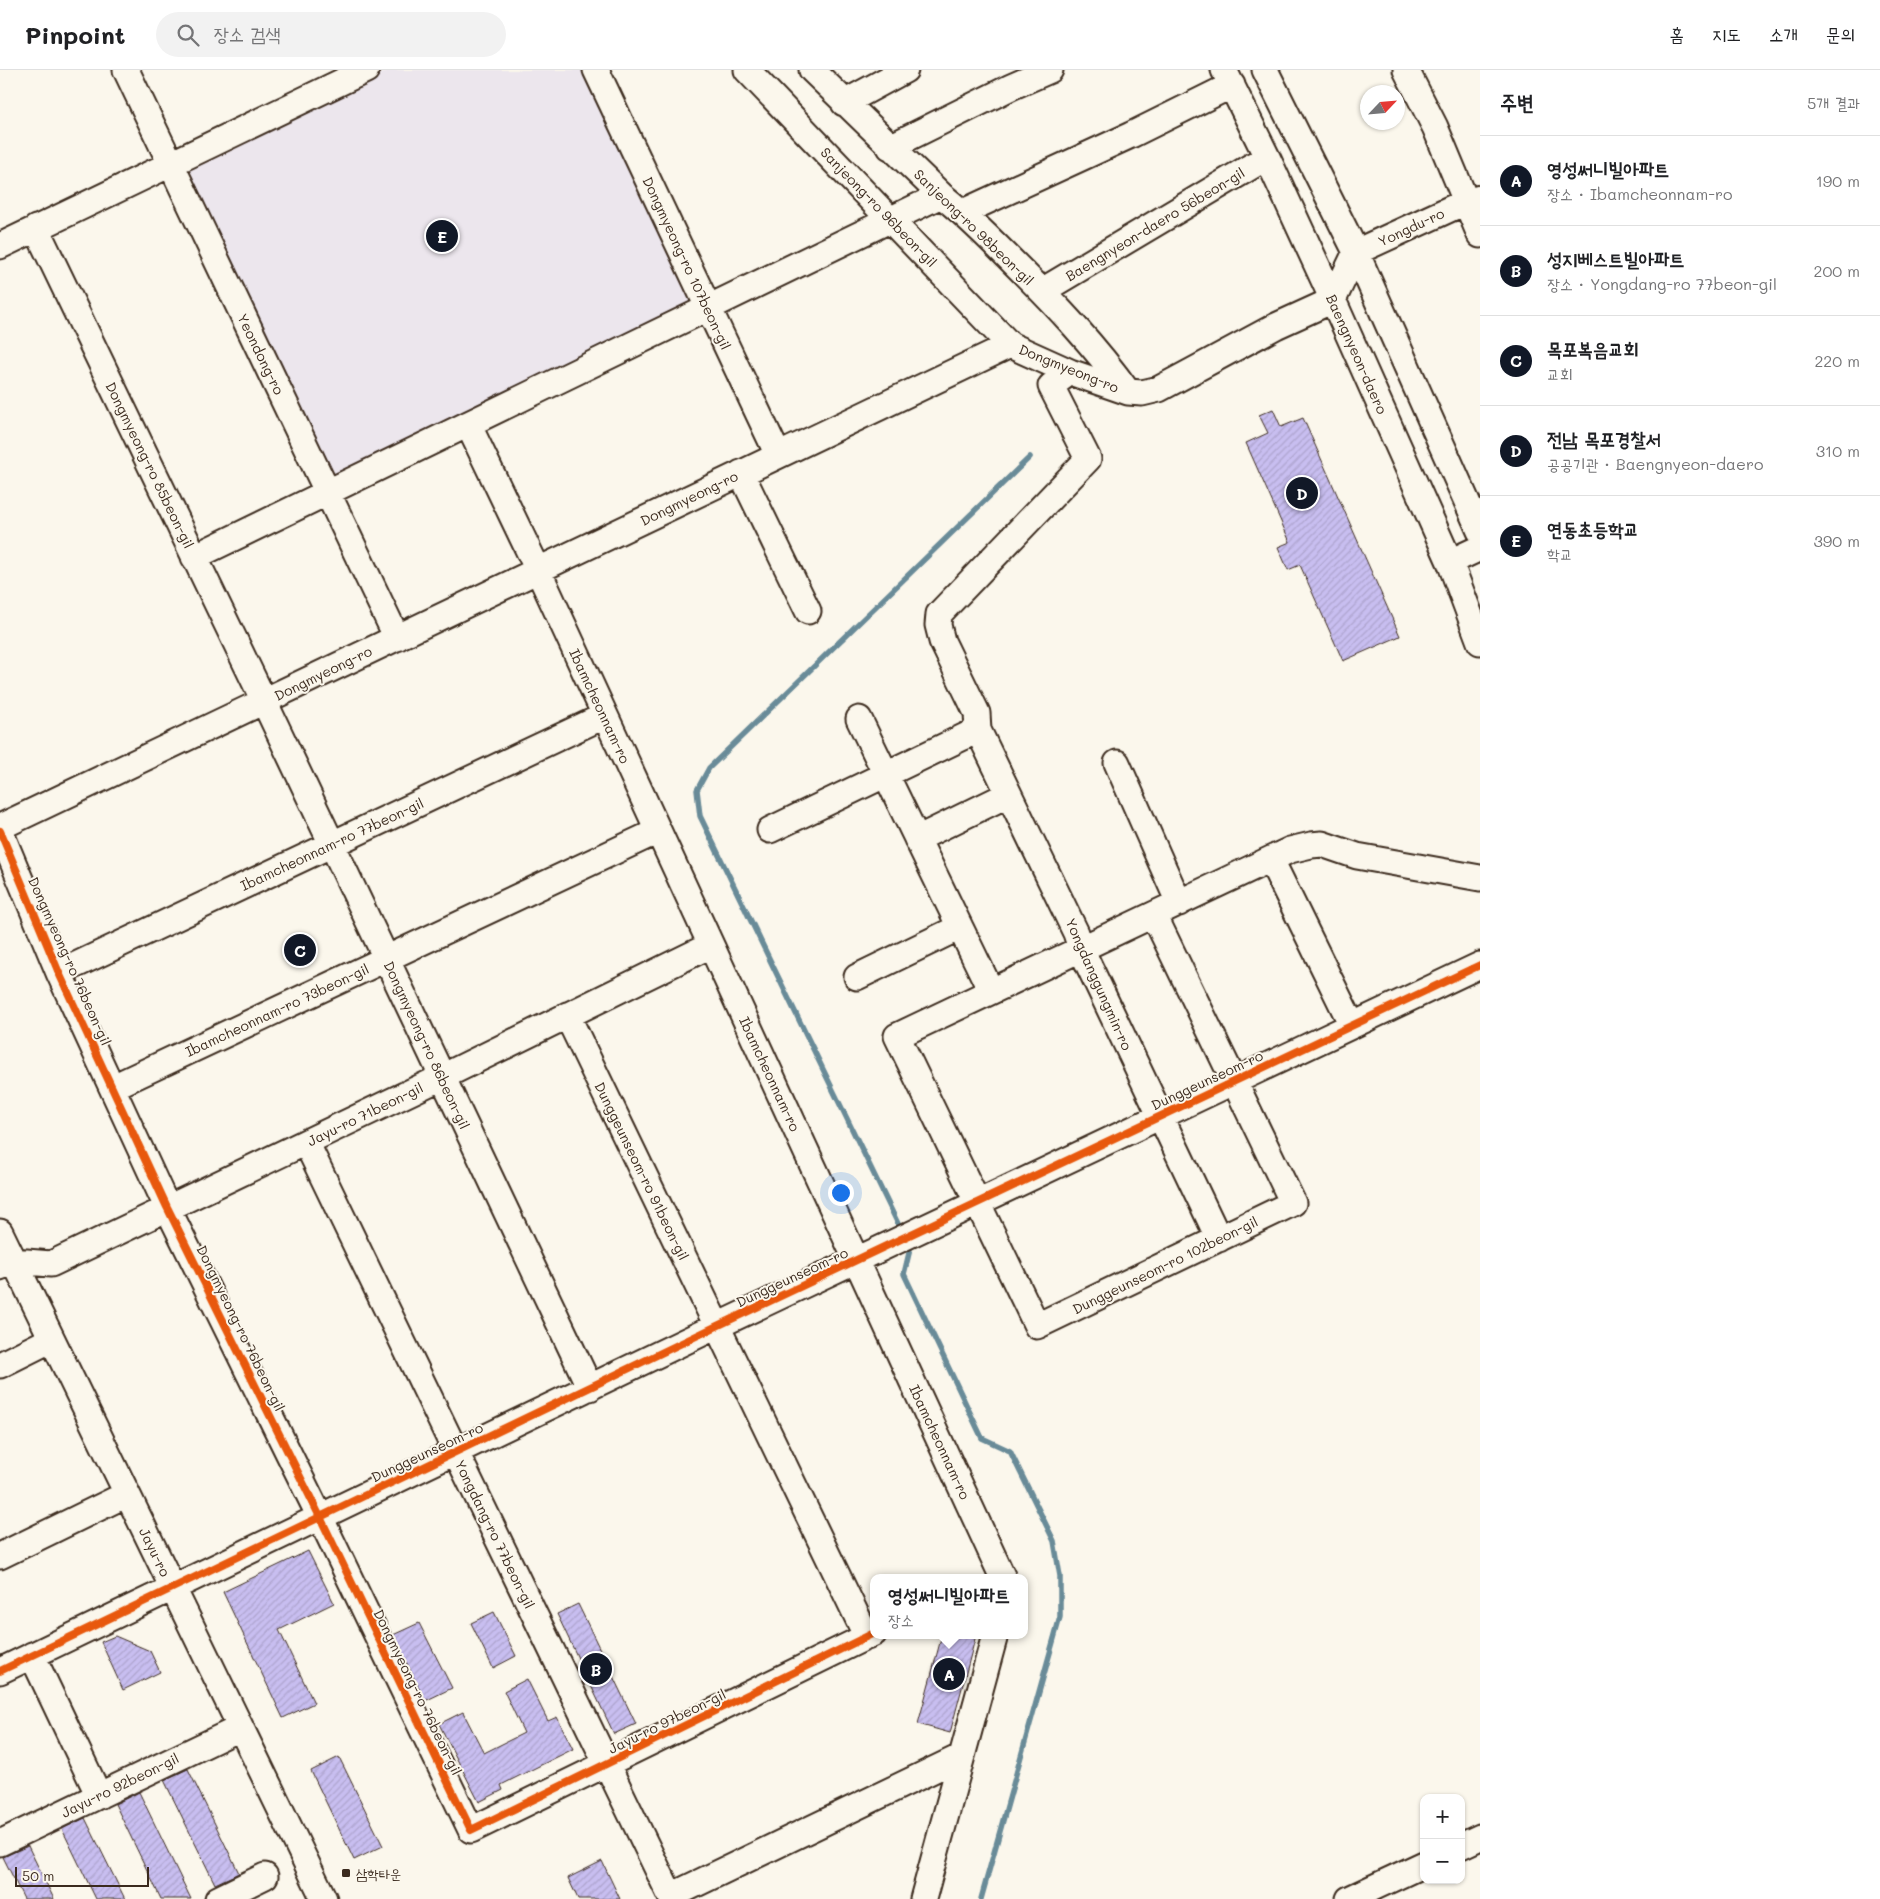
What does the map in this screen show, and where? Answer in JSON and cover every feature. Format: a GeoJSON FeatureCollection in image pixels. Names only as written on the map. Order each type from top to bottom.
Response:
{"type":"FeatureCollection","features":[{"type":"Feature","properties":{"kind":"street","name":"Yeondong-ro"},"geometry":{"type":"LineString","coordinates":[[126,70],[397,638]]}},
{"type":"Feature","properties":{"kind":"street"},"geometry":{"type":"LineString","coordinates":[[0,246],[366,70]]}},
{"type":"Feature","properties":{"kind":"street","name":"Dongmyeong-ro 107beon-gil"},"geometry":{"type":"LineString","coordinates":[[596,70],[778,455]]}},
{"type":"Feature","properties":{"kind":"street","name":"Sanjeong-ro 96beon-gil"},"geometry":{"type":"LineString","coordinates":[[747,70],[1010,344]]}},
{"type":"Feature","properties":{"kind":"street","name":"Sanjeong-ro 98beon-gil"},"geometry":{"type":"LineString","coordinates":[[812,70],[890,147],[940,194],[963,212],[1042,292],[1089,341],[1128,392]]}},
{"type":"Feature","properties":{"kind":"street"},"geometry":{"type":"LineString","coordinates":[[844,103],[905,70]]}},
{"type":"Feature","properties":{"kind":"street"},"geometry":{"type":"LineString","coordinates":[[890,147],[1010,87],[1050,70]]}},
{"type":"Feature","properties":{"kind":"street"},"geometry":{"type":"LineString","coordinates":[[1265,70],[1356,252],[1480,531]]}},
{"type":"Feature","properties":{"kind":"street"},"geometry":{"type":"LineString","coordinates":[[1406,70],[1473,200],[1480,235]]}},
{"type":"Feature","properties":{"kind":"street"},"geometry":{"type":"LineString","coordinates":[[963,212],[1131,135],[1228,77]]}},
{"type":"Feature","properties":{"kind":"street","name":"Baengnyeon-daero"},"geometry":{"type":"LineString","coordinates":[[1228,77],[1268,157],[1450,562],[1480,642]]}},
{"type":"Feature","properties":{"kind":"street","name":"Baengnyeon-daero 56beon-gil"},"geometry":{"type":"LineString","coordinates":[[1042,292],[1268,157]]}},
{"type":"Feature","properties":{"kind":"street"},"geometry":{"type":"LineString","coordinates":[[1473,200],[1480,180]]}},
{"type":"Feature","properties":{"kind":"street"},"geometry":{"type":"LineString","coordinates":[[194,557],[940,194]]}},
{"type":"Feature","properties":{"kind":"street","name":"Yongdu-ro"},"geometry":{"type":"LineString","coordinates":[[1356,252],[1473,200]]}},
{"type":"Feature","properties":{"kind":"street","name":"Dongmyeong-ro 85beon-gil"},"geometry":{"type":"LineString","coordinates":[[36,228],[264,701]]}},
{"type":"Feature","properties":{"kind":"street"},"geometry":{"type":"LineString","coordinates":[[1333,300],[1356,252]]}},
{"type":"Feature","properties":{"kind":"street","name":"Dongmyeong-ro"},"geometry":{"type":"LineString","coordinates":[[0,827],[1010,344],[1070,372],[1128,392],[1142,393],[1159,388],[1276,326],[1333,300]]}},
{"type":"Feature","properties":{"kind":"street","name":"Yongdanggungmin-ro"},"geometry":{"type":"LineString","coordinates":[[1070,372],[1051,386],[1088,459],[939,614],[938,625],[942,641],[977,714],[978,730],[1076,933],[1081,949],[1219,1239]]}},
{"type":"Feature","properties":{"kind":"street","name":"Ibamcheonnam-ro"},"geometry":{"type":"LineString","coordinates":[[468,424],[538,570],[711,945],[861,1259],[996,1574]]}},
{"type":"Feature","properties":{"kind":"street"},"geometry":{"type":"LineString","coordinates":[[742,473],[808,611]]}},
{"type":"Feature","properties":{"kind":"street"},"geometry":{"type":"LineString","coordinates":[[1450,562],[1480,548]]}},
{"type":"Feature","properties":{"kind":"street","name":"Dongmyeong-ro 86beon-gil"},"geometry":{"type":"LineString","coordinates":[[264,701],[590,1388]]}},
{"type":"Feature","properties":{"kind":"street","name":"Ibamcheonnam-ro 77beon-gil"},"geometry":{"type":"LineString","coordinates":[[59,973],[604,716]]}},
{"type":"Feature","properties":{"kind":"street"},"geometry":{"type":"LineString","coordinates":[[859,719],[991,991]]}},
{"type":"Feature","properties":{"kind":"street"},"geometry":{"type":"LineString","coordinates":[[770,830],[886,776],[978,730]]}},
{"type":"Feature","properties":{"kind":"street"},"geometry":{"type":"LineString","coordinates":[[1117,764],[1180,903]]}},
{"type":"Feature","properties":{"kind":"street"},"geometry":{"type":"LineString","coordinates":[[917,839],[1009,794]]}},
{"type":"Feature","properties":{"kind":"street","name":"Dongmyeong-ro 76beon-gil"},"geometry":{"type":"LineString","coordinates":[[0,831],[59,973],[167,1207],[320,1517],[471,1830]]}},
{"type":"Feature","properties":{"kind":"street","name":"Ibamcheonnam-ro 73beon-gil"},"geometry":{"type":"LineString","coordinates":[[113,1087],[658,831]]}},
{"type":"Feature","properties":{"kind":"street"},"geometry":{"type":"LineString","coordinates":[[978,1203],[897,1036],[1290,850],[1322,844],[1357,856],[1480,878]]}},
{"type":"Feature","properties":{"kind":"street"},"geometry":{"type":"LineString","coordinates":[[1271,860],[1352,1026]]}},
{"type":"Feature","properties":{"kind":"street"},"geometry":{"type":"LineString","coordinates":[[1154,915],[1234,1082]]}},
{"type":"Feature","properties":{"kind":"street"},"geometry":{"type":"LineString","coordinates":[[857,977],[960,927]]}},
{"type":"Feature","properties":{"kind":"street","name":"Jayu-ro 71beon-gil"},"geometry":{"type":"LineString","coordinates":[[7,1264],[51,1264],[442,1077],[711,945]]}},
{"type":"Feature","properties":{"kind":"street","name":"Dunggeunseom-ro"},"geometry":{"type":"LineString","coordinates":[[0,1671],[717,1326],[1480,965]]}},
{"type":"Feature","properties":{"kind":"street","name":"Dunggeunseom-ro 91beon-gil"},"geometry":{"type":"LineString","coordinates":[[567,1015],[717,1326],[870,1635]]}},
{"type":"Feature","properties":{"kind":"street","name":"Dunggeunseom-ro 102beon-gil"},"geometry":{"type":"LineString","coordinates":[[978,1203],[1037,1326],[1293,1203],[1234,1082]]}},
{"type":"Feature","properties":{"kind":"street","name":"Yongdang-ro 77beon-gil"},"geometry":{"type":"LineString","coordinates":[[306,1142],[671,1898]]}},
{"type":"Feature","properties":{"kind":"street","name":"Jayu-ro"},"geometry":{"type":"LineString","coordinates":[[0,1232],[7,1264],[52,1340],[324,1899]]}},
{"type":"Feature","properties":{"kind":"street"},"geometry":{"type":"LineString","coordinates":[[0,1365],[52,1340]]}},
{"type":"Feature","properties":{"kind":"street"},"geometry":{"type":"LineString","coordinates":[[2,1549],[127,1494]]}},
{"type":"Feature","properties":{"kind":"street","name":"Jayu-ro 97beon-gil"},"geometry":{"type":"LineString","coordinates":[[471,1830],[870,1635]]}},
{"type":"Feature","properties":{"kind":"street"},"geometry":{"type":"LineString","coordinates":[[923,1899],[994,1639]]}},
{"type":"Feature","properties":{"kind":"street"},"geometry":{"type":"LineString","coordinates":[[32,1655],[100,1796]]}},
{"type":"Feature","properties":{"kind":"street","name":"Jayu-ro 92beon-gil"},"geometry":{"type":"LineString","coordinates":[[0,1843],[240,1728]]}},
{"type":"Feature","properties":{"kind":"street"},"geometry":{"type":"LineString","coordinates":[[671,1898],[962,1756]]}},
{"type":"Feature","properties":{"kind":"street"},"geometry":{"type":"LineString","coordinates":[[1465,1844],[1480,1837]]}},
{"type":"Feature","properties":{"kind":"street"},"geometry":{"type":"LineString","coordinates":[[1350,1899],[1387,1891],[1420,1867]]}},
{"type":"Feature","properties":{"kind":"street"},"geometry":{"type":"LineString","coordinates":[[218,1899],[266,1876]]}},
{"type":"Feature","properties":{"kind":"shaded area"},"geometry":{"type":"Polygon","coordinates":[[[389,70],[586,70],[699,306],[334,479],[185,166],[389,70]]]}},
{"type":"Feature","properties":{"kind":"building"},"geometry":{"type":"Polygon","coordinates":[[[1273,409],[1281,427],[1303,418],[1400,636],[1343,661],[1300,565],[1288,570],[1278,547],[1290,542],[1246,443],[1268,433],[1259,415],[1273,409]]]}},
{"type":"Feature","properties":{"kind":"building"},"geometry":{"type":"Polygon","coordinates":[[[308,1551],[334,1603],[279,1630],[314,1703],[283,1718],[223,1592],[308,1551]]]}},
{"type":"Feature","properties":{"kind":"building"},"geometry":{"type":"Polygon","coordinates":[[[578,1604],[636,1724],[614,1734],[557,1614],[578,1604]]]}},
{"type":"Feature","properties":{"kind":"building"},"geometry":{"type":"Polygon","coordinates":[[[494,1612],[516,1656],[493,1668],[471,1623],[494,1612]]]}},
{"type":"Feature","properties":{"kind":"building"},"geometry":{"type":"Polygon","coordinates":[[[419,1623],[452,1688],[425,1701],[393,1635],[419,1623]]]}},
{"type":"Feature","properties":{"kind":"building"},"geometry":{"type":"Polygon","coordinates":[[[115,1636],[150,1651],[160,1672],[123,1690],[101,1642],[115,1636]]]}},
{"type":"Feature","properties":{"kind":"building"},"geometry":{"type":"Polygon","coordinates":[[[941,1639],[975,1639],[950,1733],[918,1724],[941,1639]]]}},
{"type":"Feature","properties":{"kind":"building"},"geometry":{"type":"Polygon","coordinates":[[[527,1679],[548,1721],[557,1717],[573,1749],[501,1785],[503,1790],[479,1802],[439,1724],[463,1712],[484,1753],[524,1733],[504,1691],[527,1679]]]}},
{"type":"Feature","properties":{"kind":"building"},"geometry":{"type":"Polygon","coordinates":[[[339,1757],[383,1846],[354,1860],[311,1771],[339,1757]]]}},
{"type":"Feature","properties":{"kind":"building"},"geometry":{"type":"Polygon","coordinates":[[[188,1769],[239,1873],[215,1884],[164,1780],[188,1769]]]}},
{"type":"Feature","properties":{"kind":"building"},"geometry":{"type":"Polygon","coordinates":[[[139,1792],[191,1899],[161,1899],[115,1804],[139,1792]]]}},
{"type":"Feature","properties":{"kind":"building"},"geometry":{"type":"Polygon","coordinates":[[[85,1818],[125,1899],[96,1899],[62,1829],[85,1818]]]}},
{"type":"Feature","properties":{"kind":"building"},"geometry":{"type":"Polygon","coordinates":[[[28,1846],[54,1899],[24,1899],[3,1857],[28,1846]]]}},
{"type":"Feature","properties":{"kind":"building"},"geometry":{"type":"Polygon","coordinates":[[[602,1861],[620,1899],[578,1899],[568,1878],[602,1861]]]}},
{"type":"Feature","properties":{"kind":"waterway"},"geometry":{"type":"LineString","coordinates":[[902,1232],[700,816],[697,790],[709,768],[1030,457]]}},
{"type":"Feature","properties":{"kind":"waterway"},"geometry":{"type":"LineString","coordinates":[[907,1242],[910,1249],[904,1274],[982,1438],[1010,1451],[1054,1541],[1060,1576],[1060,1617],[981,1899]]}},
{"type":"Feature","properties":{"kind":"cycle path"},"geometry":{"type":"LineString","coordinates":[[0,831],[59,973],[167,1207],[320,1517],[471,1830],[870,1635]]}},
{"type":"Feature","properties":{"kind":"cycle path"},"geometry":{"type":"LineString","coordinates":[[0,1671],[717,1326],[1480,965]]}},
{"type":"Feature","properties":{"kind":"place","name":"연동초등학교"},"geometry":{"type":"Point","coordinates":[442,236]}},
{"type":"Feature","properties":{"kind":"place","name":"전남 목포경찰서"},"geometry":{"type":"Point","coordinates":[1302,493]}},
{"type":"Feature","properties":{"kind":"place","name":"목포복음교회"},"geometry":{"type":"Point","coordinates":[300,950]}},
{"type":"Feature","properties":{"kind":"place","name":"성지베스트빌아파트"},"geometry":{"type":"Point","coordinates":[596,1669]}},
{"type":"Feature","properties":{"kind":"place","name":"영성써니빌아파트"},"geometry":{"type":"Point","coordinates":[949,1674]}},
{"type":"Feature","properties":{"kind":"place","name":"삼학타운"},"geometry":{"type":"Point","coordinates":[346,1873]}}]}
